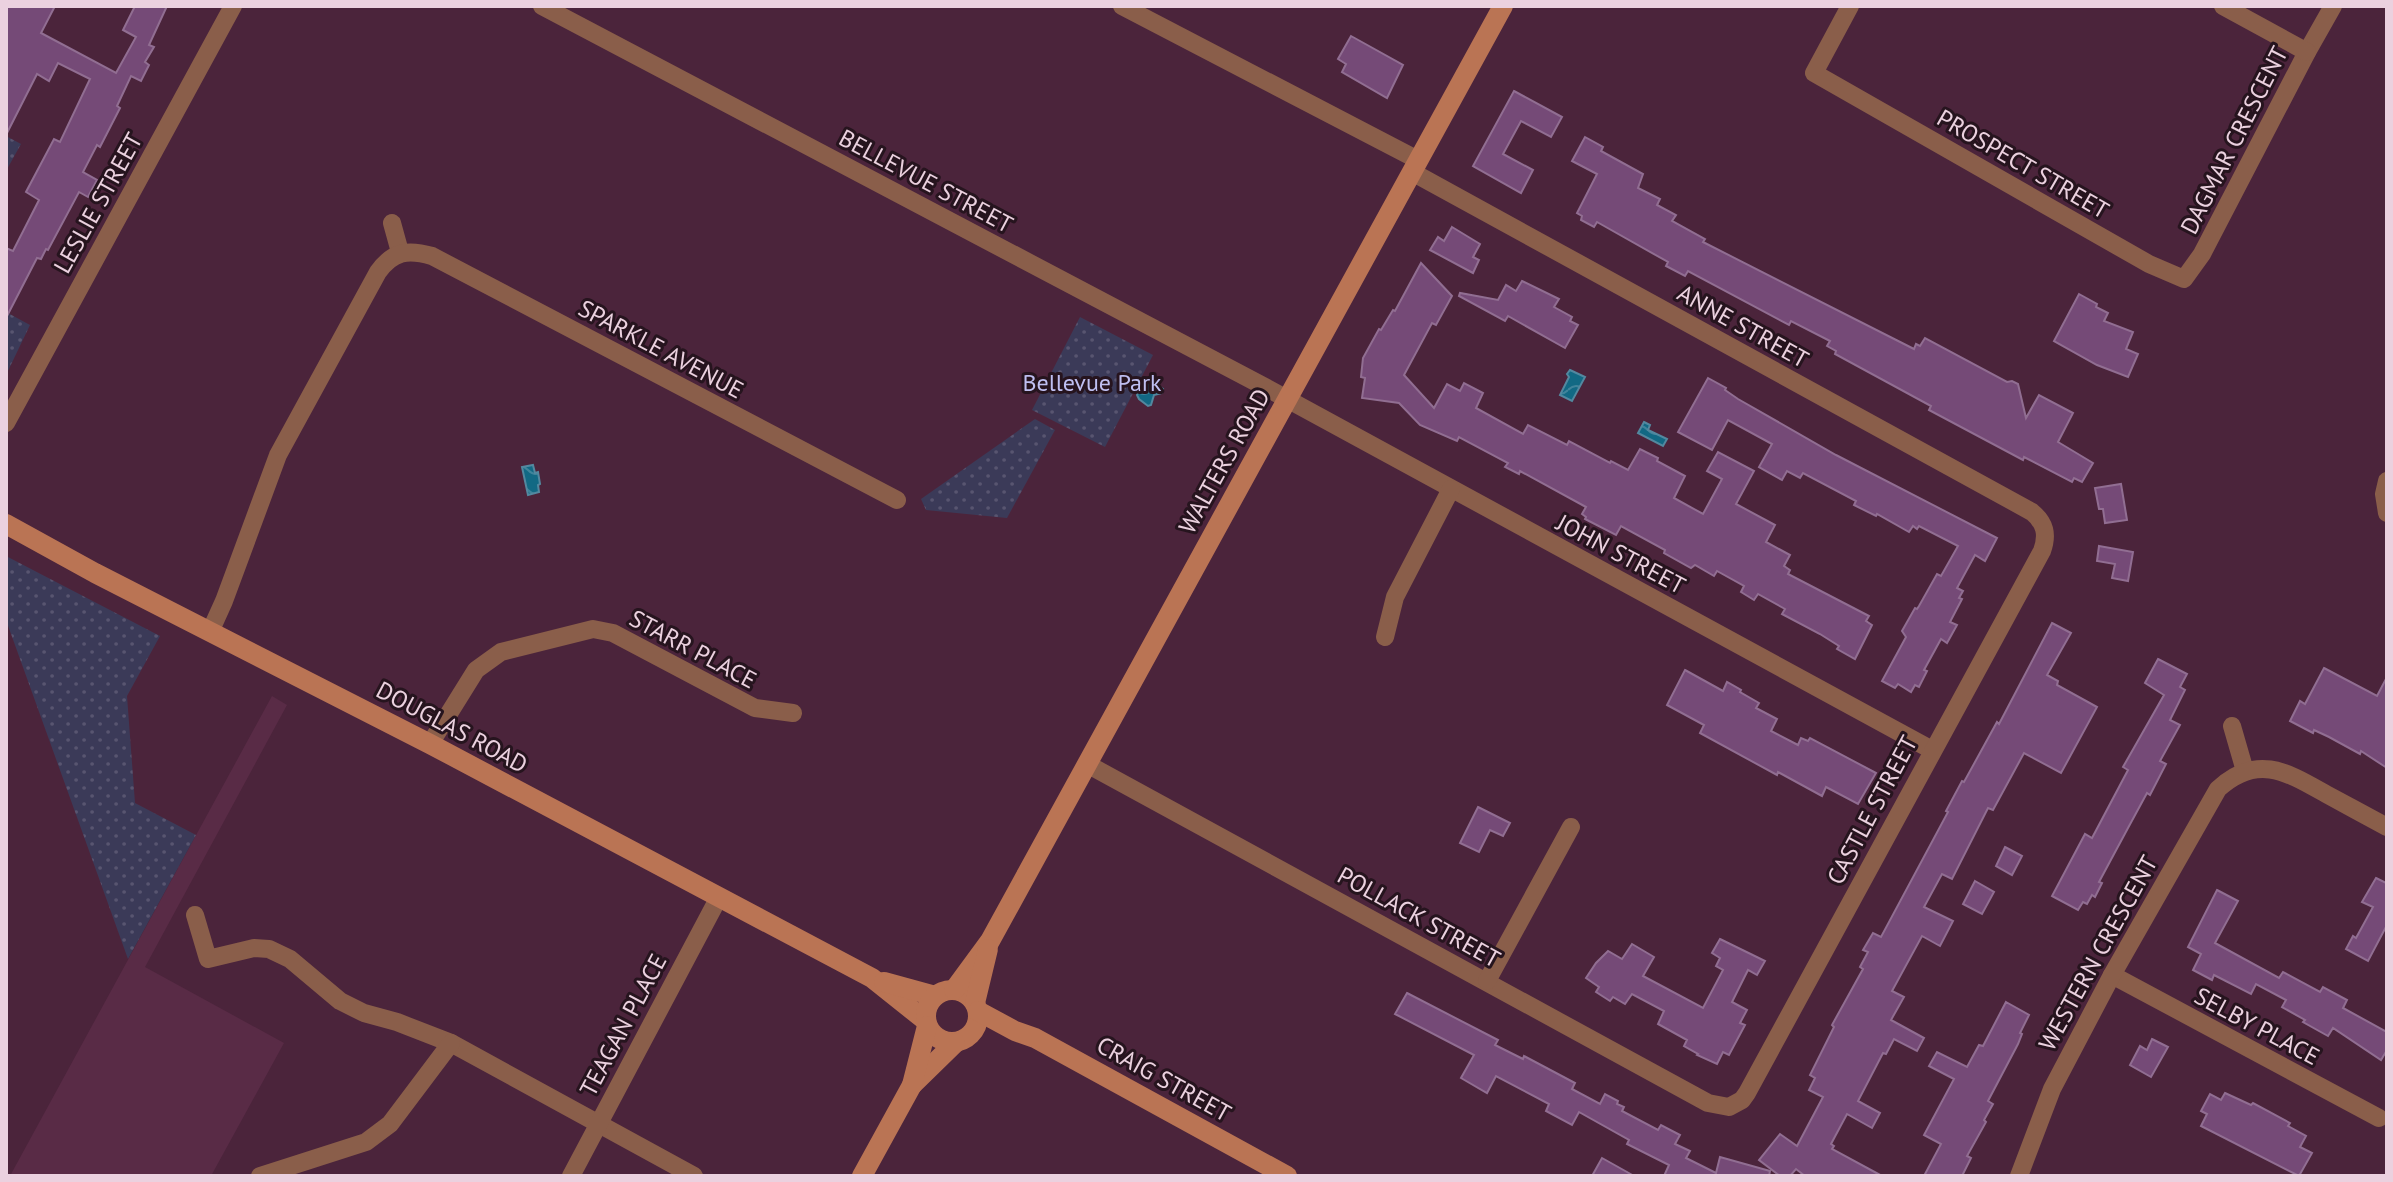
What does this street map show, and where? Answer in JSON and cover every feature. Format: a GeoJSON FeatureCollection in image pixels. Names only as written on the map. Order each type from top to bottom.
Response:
{"type":"FeatureCollection","features":[{"type":"Feature","properties":{"kind":"main road","name":"WALTERS ROAD"},"geometry":{"type":"LineString","coordinates":[[944,993],[990,941],[1503,6]]}},
{"type":"Feature","properties":{"kind":"main road","name":"DOUGLAS ROAD"},"geometry":{"type":"LineString","coordinates":[[6,524],[872,978],[926,1024]]}},
{"type":"Feature","properties":{"kind":"main road","name":"WALTERS ROAD"},"geometry":{"type":"LineString","coordinates":[[977,1007],[990,941]]}},
{"type":"Feature","properties":{"kind":"main road","name":"DOUGLAS ROAD"},"geometry":{"type":"LineString","coordinates":[[872,978],[944,993]]}},
{"type":"Feature","properties":{"kind":"main road"},"geometry":{"type":"LineString","coordinates":[[862,1176],[912,1085],[929,1003],[944,993],[963,992],[977,1007],[977,1025],[912,1085]]}},
{"type":"Feature","properties":{"kind":"main road","name":"CRAIG STREET"},"geometry":{"type":"LineString","coordinates":[[977,1007],[1015,1031],[1035,1038],[1287,1176]]}},
{"type":"Feature","properties":{"kind":"main road"},"geometry":{"type":"LineString","coordinates":[[926,1024],[939,1039],[962,1040]]}},
{"type":"Feature","properties":{"kind":"main road","name":"CRAIG STREET"},"geometry":{"type":"LineString","coordinates":[[962,1040],[1015,1031]]}},
{"type":"Feature","properties":{"kind":"street","name":"LESLIE STREET"},"geometry":{"type":"LineString","coordinates":[[6,423],[233,6]]}},
{"type":"Feature","properties":{"kind":"street","name":"BELLEVUE STREET"},"geometry":{"type":"LineString","coordinates":[[542,6],[1288,399]]}},
{"type":"Feature","properties":{"kind":"street"},"geometry":{"type":"LineString","coordinates":[[1122,6],[1415,166]]}},
{"type":"Feature","properties":{"kind":"street","name":"PROSPECT STREET"},"geometry":{"type":"LineString","coordinates":[[1850,6],[1814,73],[2149,264],[2184,279],[2202,254]]}},
{"type":"Feature","properties":{"kind":"street"},"geometry":{"type":"LineString","coordinates":[[2223,6],[2307,52]]}},
{"type":"Feature","properties":{"kind":"street","name":"DAGMAR CRESCENT"},"geometry":{"type":"LineString","coordinates":[[2202,254],[2333,6]]}},
{"type":"Feature","properties":{"kind":"street","name":"ANNE STREET"},"geometry":{"type":"LineString","coordinates":[[1415,166],[2032,512],[2045,529]]}},
{"type":"Feature","properties":{"kind":"street"},"geometry":{"type":"LineString","coordinates":[[210,632],[278,455],[378,272],[400,252],[392,223]]}},
{"type":"Feature","properties":{"kind":"street","name":"SPARKLE AVENUE"},"geometry":{"type":"LineString","coordinates":[[400,252],[432,256],[897,500]]}},
{"type":"Feature","properties":{"kind":"street","name":"JOHN STREET"},"geometry":{"type":"LineString","coordinates":[[1288,399],[1932,750]]}},
{"type":"Feature","properties":{"kind":"street"},"geometry":{"type":"LineString","coordinates":[[2387,481],[2384,494],[2387,513]]}},
{"type":"Feature","properties":{"kind":"street"},"geometry":{"type":"LineString","coordinates":[[1385,637],[1395,597],[1451,489]]}},
{"type":"Feature","properties":{"kind":"street","name":"CASTLE STREET"},"geometry":{"type":"LineString","coordinates":[[1729,1107],[1742,1100],[1747,1093],[2042,551],[2045,529]]}},
{"type":"Feature","properties":{"kind":"street","name":"STARR PLACE"},"geometry":{"type":"LineString","coordinates":[[430,744],[476,670],[501,652],[593,629],[613,633],[755,708],[793,713]]}},
{"type":"Feature","properties":{"kind":"street"},"geometry":{"type":"LineString","coordinates":[[2232,726],[2245,771],[2259,768],[2282,771],[2387,827]]}},
{"type":"Feature","properties":{"kind":"street","name":"POLLACK STREET"},"geometry":{"type":"LineString","coordinates":[[1087,764],[1708,1103],[1729,1107]]}},
{"type":"Feature","properties":{"kind":"street","name":"WESTERN CRESCENT"},"geometry":{"type":"LineString","coordinates":[[2019,1176],[2052,1089],[2112,975],[2210,801],[2227,780],[2245,771]]}},
{"type":"Feature","properties":{"kind":"street"},"geometry":{"type":"LineString","coordinates":[[1487,981],[1571,827]]}},
{"type":"Feature","properties":{"kind":"street","name":"TEAGAN PLACE"},"geometry":{"type":"LineString","coordinates":[[571,1176],[719,897]]}},
{"type":"Feature","properties":{"kind":"street"},"geometry":{"type":"LineString","coordinates":[[195,915],[208,959],[254,948],[269,949],[290,959],[340,1001],[364,1013],[427,1032],[451,1043],[694,1176]]}},
{"type":"Feature","properties":{"kind":"street","name":"SELBY PLACE"},"geometry":{"type":"LineString","coordinates":[[2112,975],[2379,1118]]}},
{"type":"Feature","properties":{"kind":"street"},"geometry":{"type":"LineString","coordinates":[[260,1176],[287,1172],[366,1142],[390,1124],[451,1043]]}},
{"type":"Feature","properties":{"kind":"shaded area"},"geometry":{"type":"Polygon","coordinates":[[[272,696],[287,705],[145,967],[284,1043],[211,1176],[10,1176],[272,696]]]}},
{"type":"Feature","properties":{"kind":"green space"},"geometry":{"type":"Polygon","coordinates":[[[6,136],[21,144],[6,171],[6,136]]]}},
{"type":"Feature","properties":{"kind":"green space"},"geometry":{"type":"Polygon","coordinates":[[[6,312],[30,325],[6,375],[6,312]]]}},
{"type":"Feature","properties":{"kind":"green space","name":"Bellevue Park"},"geometry":{"type":"Polygon","coordinates":[[[1080,317],[1153,355],[1105,447],[1032,410],[1080,317]]]}},
{"type":"Feature","properties":{"kind":"green space"},"geometry":{"type":"Polygon","coordinates":[[[1035,419],[1055,430],[1007,518],[926,510],[921,499],[1035,419]]]}},
{"type":"Feature","properties":{"kind":"green space"},"geometry":{"type":"Polygon","coordinates":[[[6,556],[160,636],[127,696],[135,803],[196,835],[128,959],[6,620],[6,556]]]}},
{"type":"Feature","properties":{"kind":"water"},"geometry":{"type":"Polygon","coordinates":[[[1570,370],[1585,377],[1572,401],[1560,395],[1570,370]]]}},
{"type":"Feature","properties":{"kind":"water"},"geometry":{"type":"Polygon","coordinates":[[[1148,379],[1163,389],[1162,393],[1154,395],[1148,406],[1137,395],[1148,379]]]}},
{"type":"Feature","properties":{"kind":"water"},"geometry":{"type":"Polygon","coordinates":[[[1644,422],[1650,425],[1648,430],[1667,439],[1663,446],[1638,433],[1644,422]]]}},
{"type":"Feature","properties":{"kind":"water"},"geometry":{"type":"Polygon","coordinates":[[[533,465],[535,473],[538,472],[539,492],[528,495],[522,467],[533,465]]]}},
{"type":"Feature","properties":{"kind":"building"},"geometry":{"type":"Polygon","coordinates":[[[6,6],[55,6],[41,33],[116,73],[136,37],[123,30],[135,6],[167,6],[149,45],[154,47],[145,62],[149,65],[141,81],[131,76],[117,106],[120,108],[83,172],[97,180],[88,197],[79,192],[48,250],[41,259],[37,258],[6,318],[6,248],[13,251],[39,200],[26,192],[54,139],[60,142],[90,79],[58,63],[49,81],[37,74],[6,135],[6,6]]]}},
{"type":"Feature","properties":{"kind":"building"},"geometry":{"type":"Polygon","coordinates":[[[1351,36],[1403,65],[1387,98],[1342,72],[1346,64],[1338,59],[1351,36]]]}},
{"type":"Feature","properties":{"kind":"building"},"geometry":{"type":"Polygon","coordinates":[[[1514,91],[1562,117],[1551,137],[1521,121],[1503,154],[1533,170],[1521,193],[1473,166],[1514,91]]]}},
{"type":"Feature","properties":{"kind":"building"},"geometry":{"type":"Polygon","coordinates":[[[1585,137],[1603,147],[1601,151],[1643,174],[1638,188],[1660,199],[1657,205],[1676,215],[1672,221],[1705,239],[1703,242],[1914,349],[1925,338],[2007,382],[2018,384],[2026,418],[2039,395],[2073,413],[2058,442],[2093,463],[2082,482],[2074,478],[2072,482],[2024,457],[2023,460],[1929,410],[1931,406],[1835,354],[1836,351],[1827,346],[1830,341],[1791,321],[1789,325],[1688,271],[1685,276],[1666,266],[1668,262],[1597,222],[1594,227],[1581,220],[1582,216],[1577,213],[1597,174],[1572,161],[1585,137]]]}},
{"type":"Feature","properties":{"kind":"building"},"geometry":{"type":"Polygon","coordinates":[[[1452,227],[1480,244],[1473,257],[1479,260],[1473,273],[1430,250],[1438,237],[1444,241],[1452,227]]]}},
{"type":"Feature","properties":{"kind":"building"},"geometry":{"type":"Polygon","coordinates":[[[1421,263],[1452,296],[1436,325],[1432,323],[1404,375],[1434,408],[1447,384],[1460,391],[1464,383],[1483,393],[1476,408],[1523,434],[1528,425],[1628,470],[1640,449],[1685,476],[1674,498],[1703,514],[1722,479],[1707,471],[1718,452],[1754,471],[1736,504],[1775,525],[1766,542],[1790,555],[1784,566],[1790,570],[1788,574],[1869,616],[1866,621],[1872,625],[1855,659],[1820,634],[1782,614],[1785,609],[1758,594],[1754,600],[1741,592],[1744,586],[1717,571],[1714,576],[1695,565],[1691,568],[1621,526],[1616,535],[1585,519],[1582,514],[1586,507],[1520,471],[1519,474],[1505,467],[1508,463],[1459,437],[1457,441],[1420,425],[1399,403],[1362,398],[1365,378],[1361,377],[1363,358],[1379,329],[1395,311],[1421,263]]]}},
{"type":"Feature","properties":{"kind":"building"},"geometry":{"type":"Polygon","coordinates":[[[1522,281],[1559,299],[1554,307],[1572,317],[1570,321],[1578,325],[1565,348],[1508,316],[1505,321],[1459,296],[1460,293],[1498,300],[1506,285],[1516,291],[1522,281]]]}},
{"type":"Feature","properties":{"kind":"building"},"geometry":{"type":"Polygon","coordinates":[[[2079,294],[2108,313],[2104,321],[2133,332],[2126,349],[2138,354],[2128,377],[2097,365],[2054,341],[2079,294]]]}},
{"type":"Feature","properties":{"kind":"building"},"geometry":{"type":"Polygon","coordinates":[[[1708,378],[1738,399],[1836,455],[1997,538],[1985,561],[1975,555],[1957,588],[1963,591],[1959,598],[1962,599],[1950,622],[1957,625],[1947,643],[1941,639],[1924,670],[1927,671],[1919,687],[1915,685],[1911,692],[1898,684],[1895,688],[1882,681],[1906,637],[1902,631],[1958,546],[1919,526],[1917,529],[1913,526],[1909,532],[1854,505],[1856,501],[1803,473],[1800,478],[1787,471],[1782,480],[1759,467],[1772,444],[1728,420],[1712,450],[1678,432],[1708,378]]]}},
{"type":"Feature","properties":{"kind":"building"},"geometry":{"type":"Polygon","coordinates":[[[2121,484],[2127,520],[2105,523],[2095,488],[2121,484]]]}},
{"type":"Feature","properties":{"kind":"building"},"geometry":{"type":"Polygon","coordinates":[[[2099,546],[2133,552],[2128,581],[2112,578],[2115,564],[2097,561],[2099,546]]]}},
{"type":"Feature","properties":{"kind":"building"},"geometry":{"type":"Polygon","coordinates":[[[2052,623],[2071,633],[2047,675],[2058,681],[2057,685],[2097,707],[2061,773],[2024,753],[1993,810],[1988,808],[1952,879],[1942,874],[1924,907],[1953,921],[1940,946],[1922,936],[1892,991],[1904,997],[1891,1020],[1924,1038],[1917,1051],[1894,1039],[1886,1054],[1883,1053],[1858,1101],[1880,1113],[1872,1128],[1847,1114],[1831,1144],[1834,1146],[1832,1149],[1882,1176],[1805,1176],[1796,1169],[1790,1176],[1780,1176],[1759,1160],[1780,1134],[1797,1146],[1823,1097],[1809,1090],[1815,1078],[1810,1075],[1834,1027],[1832,1025],[1863,969],[1860,967],[1868,952],[1863,950],[1873,933],[1881,937],[1962,781],[1997,722],[1999,724],[2052,623]]]}},
{"type":"Feature","properties":{"kind":"building"},"geometry":{"type":"Polygon","coordinates":[[[2158,659],[2187,674],[2180,687],[2185,690],[2170,720],[2180,725],[2160,761],[2166,764],[2099,882],[2102,883],[2095,897],[2092,895],[2087,904],[2083,902],[2078,910],[2052,896],[2085,834],[2092,838],[2128,770],[2123,767],[2164,695],[2145,683],[2158,659]]]}},
{"type":"Feature","properties":{"kind":"building"},"geometry":{"type":"Polygon","coordinates":[[[2324,668],[2377,696],[2387,677],[2387,768],[2361,751],[2360,754],[2290,721],[2300,701],[2305,704],[2324,668]]]}},
{"type":"Feature","properties":{"kind":"building"},"geometry":{"type":"Polygon","coordinates":[[[1685,670],[1723,691],[1727,682],[1741,690],[1759,703],[1756,708],[1777,719],[1771,731],[1798,745],[1801,738],[1808,741],[1810,738],[1876,773],[1858,804],[1826,787],[1822,796],[1700,733],[1704,725],[1667,705],[1685,670]]]}},
{"type":"Feature","properties":{"kind":"building"},"geometry":{"type":"Polygon","coordinates":[[[1478,807],[1510,823],[1503,836],[1490,830],[1479,852],[1460,843],[1478,807]]]}},
{"type":"Feature","properties":{"kind":"building"},"geometry":{"type":"Polygon","coordinates":[[[2005,847],[2022,856],[2012,875],[1996,866],[2005,847]]]}},
{"type":"Feature","properties":{"kind":"building"},"geometry":{"type":"Polygon","coordinates":[[[2376,878],[2387,881],[2387,925],[2368,961],[2346,949],[2353,936],[2356,938],[2373,907],[2362,902],[2376,878]]]}},
{"type":"Feature","properties":{"kind":"building"},"geometry":{"type":"Polygon","coordinates":[[[1975,881],[1994,892],[1982,914],[1963,904],[1975,881]]]}},
{"type":"Feature","properties":{"kind":"building"},"geometry":{"type":"Polygon","coordinates":[[[2217,890],[2238,901],[2215,943],[2279,978],[2283,972],[2320,992],[2323,987],[2347,1000],[2343,1008],[2387,1032],[2387,1050],[2381,1060],[2333,1028],[2328,1036],[2303,1022],[2305,1020],[2282,1007],[2286,1000],[2256,984],[2251,994],[2214,975],[2212,980],[2193,970],[2201,954],[2188,947],[2217,890]]]}},
{"type":"Feature","properties":{"kind":"building"},"geometry":{"type":"Polygon","coordinates":[[[1720,939],[1765,961],[1757,975],[1748,970],[1732,1002],[1747,1010],[1740,1023],[1745,1025],[1729,1055],[1723,1052],[1717,1064],[1697,1055],[1684,1046],[1687,1040],[1658,1024],[1664,1011],[1632,994],[1625,1004],[1613,997],[1610,1001],[1596,992],[1599,987],[1586,978],[1608,951],[1622,959],[1632,944],[1654,957],[1643,976],[1703,1008],[1723,970],[1716,966],[1720,958],[1712,953],[1720,939]]]}},
{"type":"Feature","properties":{"kind":"building"},"geometry":{"type":"Polygon","coordinates":[[[1407,993],[1498,1040],[1495,1045],[1523,1059],[1524,1056],[1575,1083],[1572,1089],[1600,1104],[1605,1094],[1624,1107],[1622,1111],[1658,1130],[1661,1125],[1680,1135],[1675,1144],[1690,1151],[1686,1158],[1716,1173],[1720,1157],[1770,1171],[1769,1176],[1664,1176],[1669,1165],[1627,1144],[1629,1140],[1579,1112],[1572,1125],[1546,1111],[1549,1104],[1496,1076],[1487,1093],[1461,1078],[1474,1055],[1395,1014],[1407,993]]]}},
{"type":"Feature","properties":{"kind":"building"},"geometry":{"type":"Polygon","coordinates":[[[2006,1002],[2029,1015],[2018,1044],[1988,1101],[1993,1104],[1967,1156],[1971,1158],[1962,1176],[1924,1176],[1941,1144],[1924,1135],[1954,1079],[1929,1066],[1937,1052],[1967,1067],[1979,1045],[1983,1046],[2006,1002]]]}},
{"type":"Feature","properties":{"kind":"building"},"geometry":{"type":"Polygon","coordinates":[[[2152,1039],[2168,1047],[2151,1077],[2130,1065],[2140,1046],[2147,1050],[2152,1039]]]}},
{"type":"Feature","properties":{"kind":"building"},"geometry":{"type":"Polygon","coordinates":[[[2225,1093],[2251,1105],[2253,1103],[2290,1123],[2288,1126],[2306,1136],[2300,1147],[2312,1153],[2299,1176],[2201,1126],[2207,1114],[2201,1111],[2210,1094],[2221,1100],[2225,1093]]]}},
{"type":"Feature","properties":{"kind":"building"},"geometry":{"type":"Polygon","coordinates":[[[1602,1158],[1634,1176],[1592,1176],[1602,1158]]]}}]}
